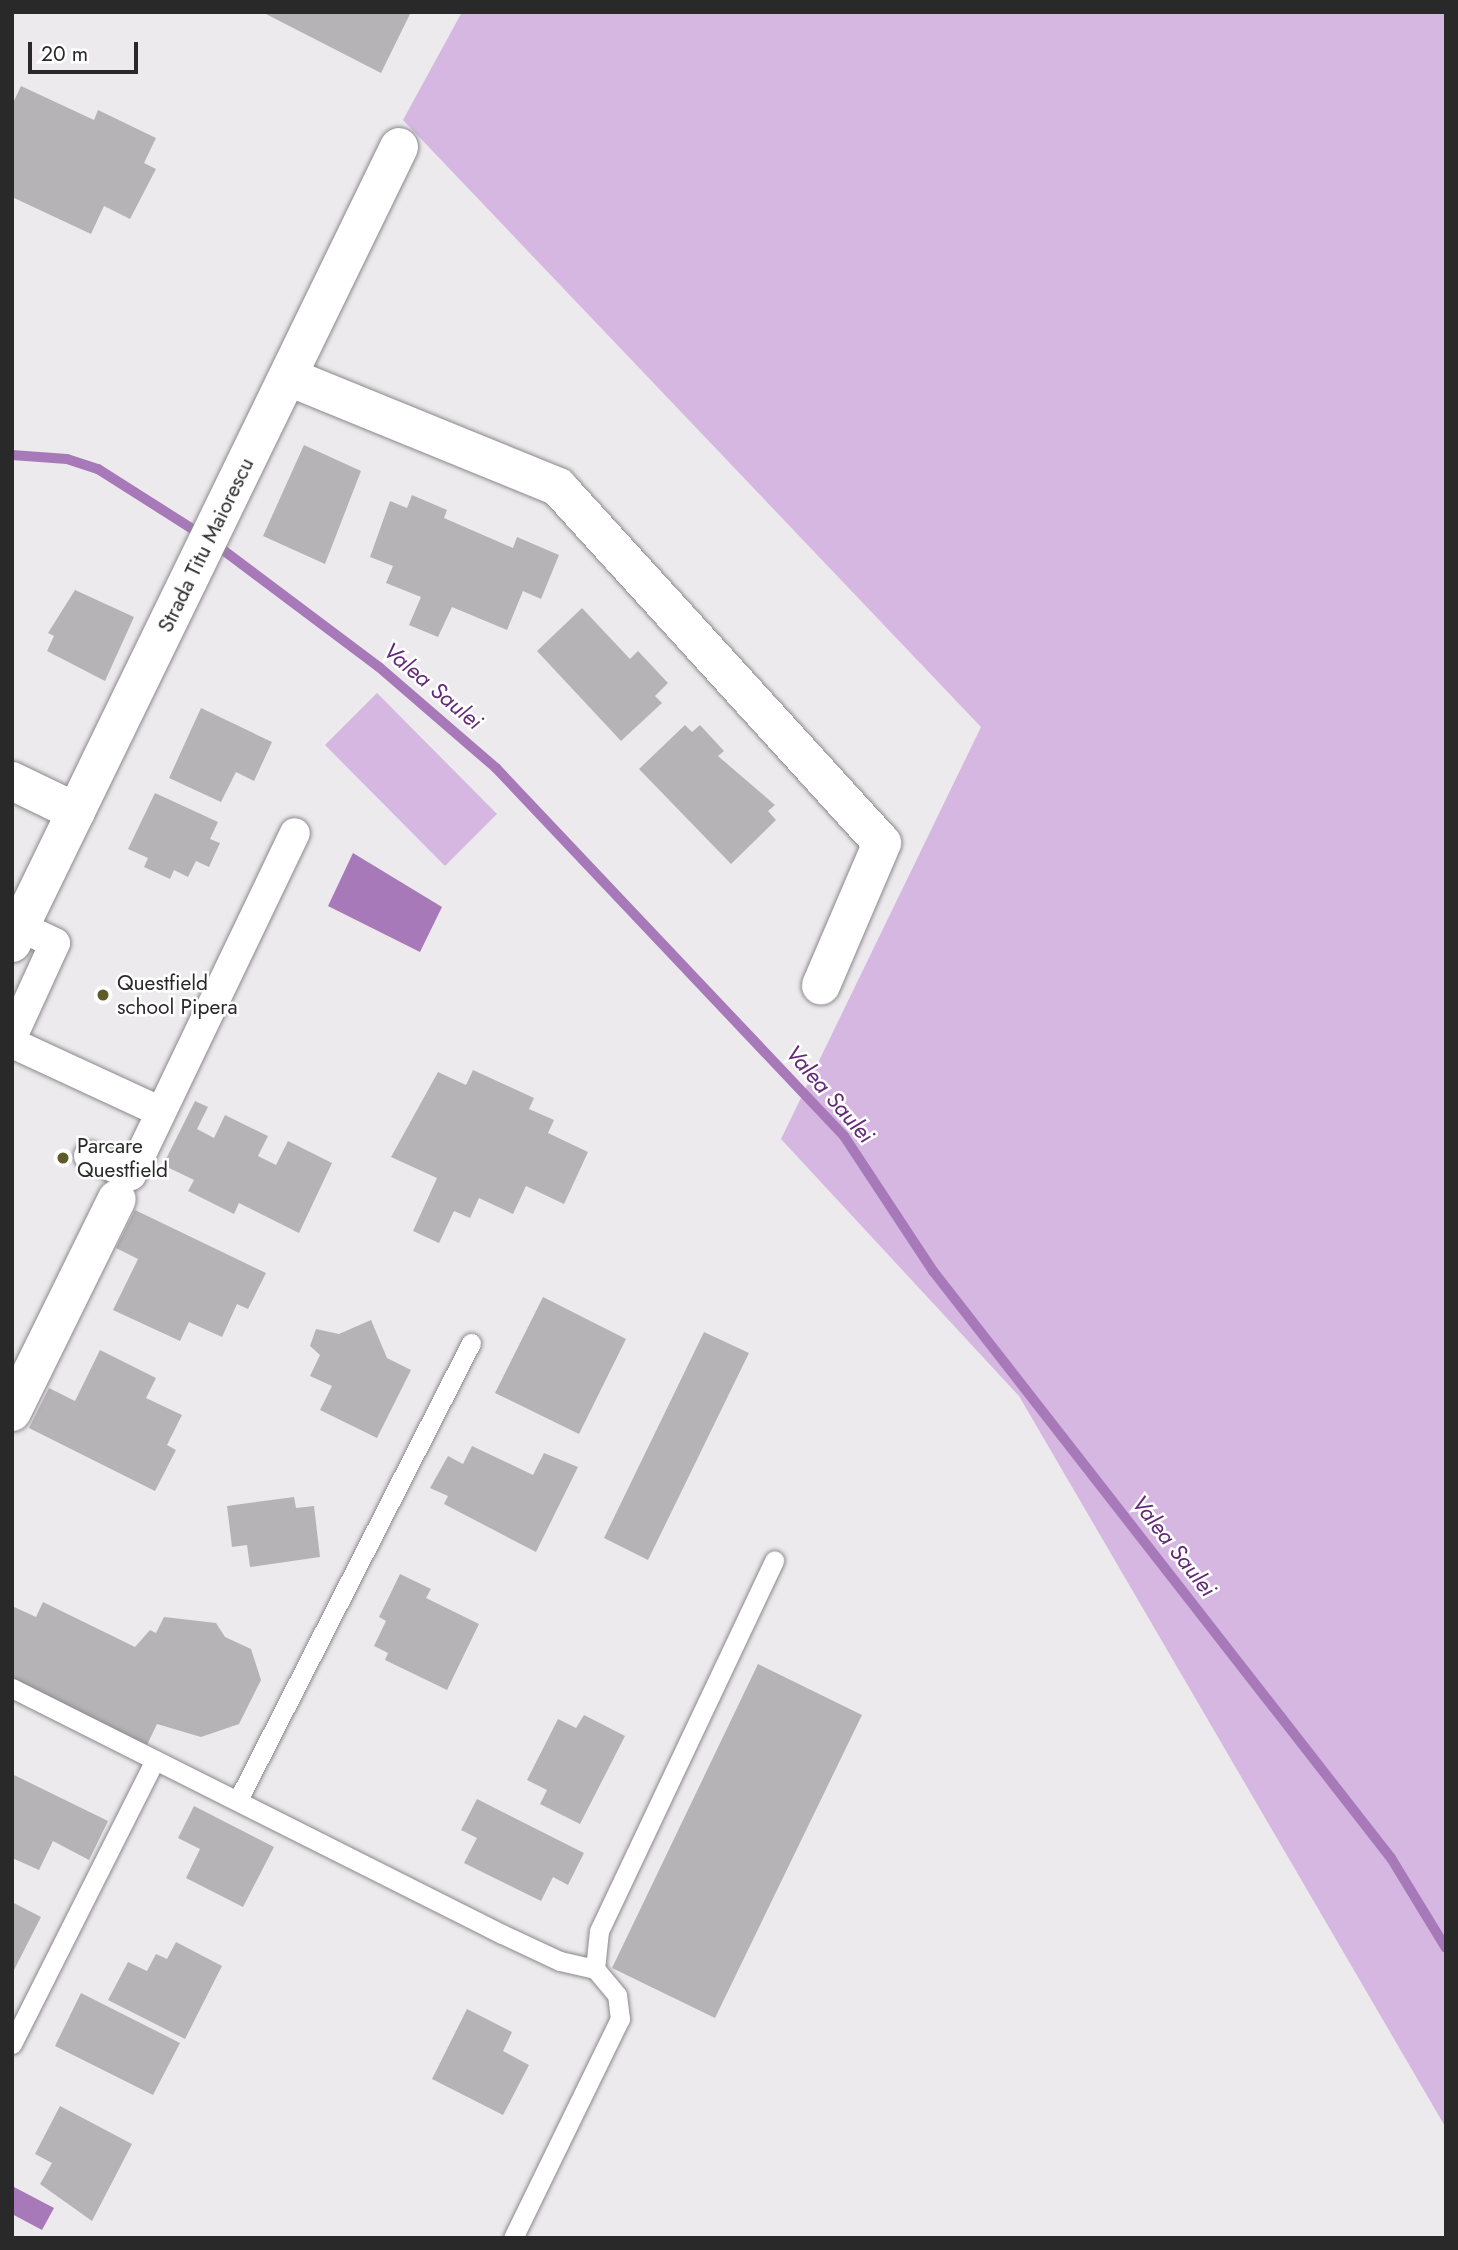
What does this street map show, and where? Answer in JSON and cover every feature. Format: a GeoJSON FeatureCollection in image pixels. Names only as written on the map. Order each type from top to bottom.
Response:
{"type":"FeatureCollection","features":[{"type":"Feature","properties":{"kind":"street","name":"Strada Titu Maiorescu"},"geometry":{"type":"LineString","coordinates":[[16,935],[399,147]]}},
{"type":"Feature","properties":{"kind":"street"},"geometry":{"type":"LineString","coordinates":[[289,377],[558,487],[882,843],[821,985]]}},
{"type":"Feature","properties":{"kind":"street"},"geometry":{"type":"LineString","coordinates":[[12,781],[76,812]]}},
{"type":"Feature","properties":{"kind":"street"},"geometry":{"type":"LineString","coordinates":[[89,1156],[131,1175],[295,833]]}},
{"type":"Feature","properties":{"kind":"street"},"geometry":{"type":"LineString","coordinates":[[12,1037],[55,943],[16,935]]}},
{"type":"Feature","properties":{"kind":"street"},"geometry":{"type":"LineString","coordinates":[[12,1043],[161,1112]]}},
{"type":"Feature","properties":{"kind":"street"},"geometry":{"type":"LineString","coordinates":[[12,1412],[117,1199]]}},
{"type":"Feature","properties":{"kind":"lane"},"geometry":{"type":"LineString","coordinates":[[238,1800],[471,1343]]}},
{"type":"Feature","properties":{"kind":"lane"},"geometry":{"type":"LineString","coordinates":[[595,1969],[599,1931],[774,1560]]}},
{"type":"Feature","properties":{"kind":"lane"},"geometry":{"type":"LineString","coordinates":[[12,1688],[514,1940],[560,1961],[595,1969],[617,1995],[620,2019],[513,2238]]}},
{"type":"Feature","properties":{"kind":"lane"},"geometry":{"type":"LineString","coordinates":[[12,2044],[155,1760]]}},
{"type":"Feature","properties":{"kind":"shaded area"},"geometry":{"type":"Polygon","coordinates":[[[462,12],[1446,12],[1446,2128],[1019,1396],[781,1139],[981,727],[403,120],[462,12]]]}},
{"type":"Feature","properties":{"kind":"shaded area"},"geometry":{"type":"Polygon","coordinates":[[[377,693],[497,814],[445,866],[325,745],[377,693]]]}},
{"type":"Feature","properties":{"kind":"shaded area"},"geometry":{"type":"Polygon","coordinates":[[[353,853],[442,907],[420,952],[328,906],[353,853]]]}},
{"type":"Feature","properties":{"kind":"shaded area"},"geometry":{"type":"Polygon","coordinates":[[[14,2187],[54,2208],[42,2230],[12,2214],[14,2187]]]}},
{"type":"Feature","properties":{"kind":"building"},"geometry":{"type":"Polygon","coordinates":[[[262,12],[411,12],[381,73],[262,12]]]}},
{"type":"Feature","properties":{"kind":"building"},"geometry":{"type":"Polygon","coordinates":[[[21,86],[94,120],[98,110],[156,138],[144,163],[156,169],[130,219],[104,206],[91,234],[12,197],[12,105],[21,86]]]}},
{"type":"Feature","properties":{"kind":"building"},"geometry":{"type":"Polygon","coordinates":[[[304,445],[361,471],[325,564],[263,536],[304,445]]]}},
{"type":"Feature","properties":{"kind":"building"},"geometry":{"type":"Polygon","coordinates":[[[412,495],[447,510],[444,518],[513,548],[517,537],[559,555],[541,599],[523,591],[507,630],[452,607],[438,637],[409,625],[421,597],[386,583],[393,566],[370,557],[390,501],[407,508],[412,495]]]}},
{"type":"Feature","properties":{"kind":"building"},"geometry":{"type":"Polygon","coordinates":[[[75,590],[134,617],[105,681],[47,651],[54,636],[48,633],[75,590]]]}},
{"type":"Feature","properties":{"kind":"building"},"geometry":{"type":"Polygon","coordinates":[[[582,608],[630,659],[638,651],[668,683],[655,696],[662,703],[621,741],[537,651],[582,608]]]}},
{"type":"Feature","properties":{"kind":"building"},"geometry":{"type":"Polygon","coordinates":[[[201,708],[272,742],[254,781],[236,772],[221,802],[169,778],[201,708]]]}},
{"type":"Feature","properties":{"kind":"building"},"geometry":{"type":"Polygon","coordinates":[[[685,725],[692,732],[700,725],[724,751],[718,756],[775,805],[768,811],[776,820],[731,864],[639,769],[685,725]]]}},
{"type":"Feature","properties":{"kind":"building"},"geometry":{"type":"Polygon","coordinates":[[[155,793],[218,822],[210,839],[220,843],[209,867],[196,861],[188,877],[174,870],[170,879],[144,867],[148,858],[128,849],[155,793]]]}},
{"type":"Feature","properties":{"kind":"building"},"geometry":{"type":"Polygon","coordinates":[[[473,1070],[534,1098],[529,1109],[554,1120],[548,1133],[588,1152],[564,1204],[526,1186],[513,1214],[479,1198],[470,1218],[454,1211],[439,1243],[413,1231],[437,1178],[391,1157],[438,1072],[466,1085],[473,1070]]]}},
{"type":"Feature","properties":{"kind":"building"},"geometry":{"type":"Polygon","coordinates":[[[195,1101],[208,1107],[197,1129],[214,1138],[225,1115],[268,1136],[258,1156],[276,1165],[288,1141],[332,1163],[299,1233],[239,1203],[234,1214],[188,1191],[194,1180],[163,1165],[195,1101]]]}},
{"type":"Feature","properties":{"kind":"building"},"geometry":{"type":"Polygon","coordinates":[[[135,1210],[266,1273],[248,1309],[237,1304],[222,1337],[189,1322],[180,1341],[113,1310],[138,1259],[116,1248],[135,1210]]]}},
{"type":"Feature","properties":{"kind":"building"},"geometry":{"type":"Polygon","coordinates":[[[543,1297],[626,1339],[579,1434],[495,1393],[543,1297]]]}},
{"type":"Feature","properties":{"kind":"building"},"geometry":{"type":"Polygon","coordinates":[[[371,1320],[387,1358],[411,1370],[377,1438],[320,1410],[332,1386],[310,1376],[320,1355],[310,1346],[316,1329],[339,1334],[371,1320]]]}},
{"type":"Feature","properties":{"kind":"building"},"geometry":{"type":"Polygon","coordinates":[[[704,1332],[749,1353],[648,1560],[604,1538],[704,1332]]]}},
{"type":"Feature","properties":{"kind":"building"},"geometry":{"type":"Polygon","coordinates":[[[100,1350],[156,1378],[146,1398],[182,1415],[167,1445],[176,1450],[155,1491],[29,1428],[49,1388],[75,1401],[100,1350]]]}},
{"type":"Feature","properties":{"kind":"building"},"geometry":{"type":"Polygon","coordinates":[[[472,1446],[533,1475],[544,1453],[578,1467],[536,1552],[444,1504],[448,1496],[430,1488],[448,1456],[463,1464],[472,1446]]]}},
{"type":"Feature","properties":{"kind":"building"},"geometry":{"type":"Polygon","coordinates":[[[294,1497],[296,1508],[314,1506],[320,1557],[250,1567],[247,1545],[232,1547],[227,1506],[294,1497]]]}},
{"type":"Feature","properties":{"kind":"building"},"geometry":{"type":"Polygon","coordinates":[[[400,1574],[431,1589],[426,1598],[479,1624],[447,1690],[385,1660],[388,1653],[374,1646],[386,1621],[379,1617],[400,1574]]]}},
{"type":"Feature","properties":{"kind":"building"},"geometry":{"type":"Polygon","coordinates":[[[43,1602],[135,1647],[150,1630],[156,1633],[164,1617],[216,1623],[225,1637],[251,1649],[261,1680],[239,1724],[201,1737],[157,1724],[147,1745],[12,1678],[12,1606],[36,1617],[43,1602]]]}},
{"type":"Feature","properties":{"kind":"building"},"geometry":{"type":"Polygon","coordinates":[[[758,1664],[862,1715],[715,2018],[612,1968],[758,1664]]]}},
{"type":"Feature","properties":{"kind":"building"},"geometry":{"type":"Polygon","coordinates":[[[584,1715],[625,1736],[580,1824],[540,1804],[547,1790],[527,1780],[558,1719],[576,1728],[584,1715]]]}},
{"type":"Feature","properties":{"kind":"building"},"geometry":{"type":"Polygon","coordinates":[[[12,1774],[108,1821],[89,1860],[53,1841],[39,1870],[12,1858],[12,1774]]]}},
{"type":"Feature","properties":{"kind":"building"},"geometry":{"type":"Polygon","coordinates":[[[477,1799],[584,1853],[568,1885],[553,1877],[541,1901],[464,1863],[477,1838],[461,1830],[477,1799]]]}},
{"type":"Feature","properties":{"kind":"building"},"geometry":{"type":"Polygon","coordinates":[[[194,1806],[274,1847],[243,1907],[186,1878],[200,1849],[178,1838],[194,1806]]]}},
{"type":"Feature","properties":{"kind":"building"},"geometry":{"type":"Polygon","coordinates":[[[12,1902],[41,1917],[12,1974],[12,1902]]]}},
{"type":"Feature","properties":{"kind":"building"},"geometry":{"type":"Polygon","coordinates":[[[176,1942],[222,1966],[185,2039],[108,2000],[128,1962],[147,1971],[156,1954],[167,1959],[176,1942]]]}},
{"type":"Feature","properties":{"kind":"building"},"geometry":{"type":"Polygon","coordinates":[[[81,1993],[180,2043],[153,2095],[55,2046],[81,1993]]]}},
{"type":"Feature","properties":{"kind":"building"},"geometry":{"type":"Polygon","coordinates":[[[467,2009],[512,2032],[503,2051],[529,2065],[503,2115],[432,2079],[467,2009]]]}},
{"type":"Feature","properties":{"kind":"building"},"geometry":{"type":"Polygon","coordinates":[[[60,2106],[132,2144],[92,2221],[40,2184],[52,2163],[35,2154],[60,2106]]]}},
{"type":"Feature","properties":{"kind":"waterway","name":"Valea Saulei"},"geometry":{"type":"LineString","coordinates":[[12,455],[67,459],[98,469],[202,535]]}},
{"type":"Feature","properties":{"kind":"waterway","name":"Valea Saulei"},"geometry":{"type":"LineString","coordinates":[[215,544],[379,667],[496,768],[844,1136],[933,1271],[1391,1858],[1446,1948]]}},
{"type":"Feature","properties":{"kind":"place","name":"Questfield school Pipera"},"geometry":{"type":"Point","coordinates":[103,995]}},
{"type":"Feature","properties":{"kind":"place","name":"Parcare Questfield"},"geometry":{"type":"Point","coordinates":[63,1158]}}]}
